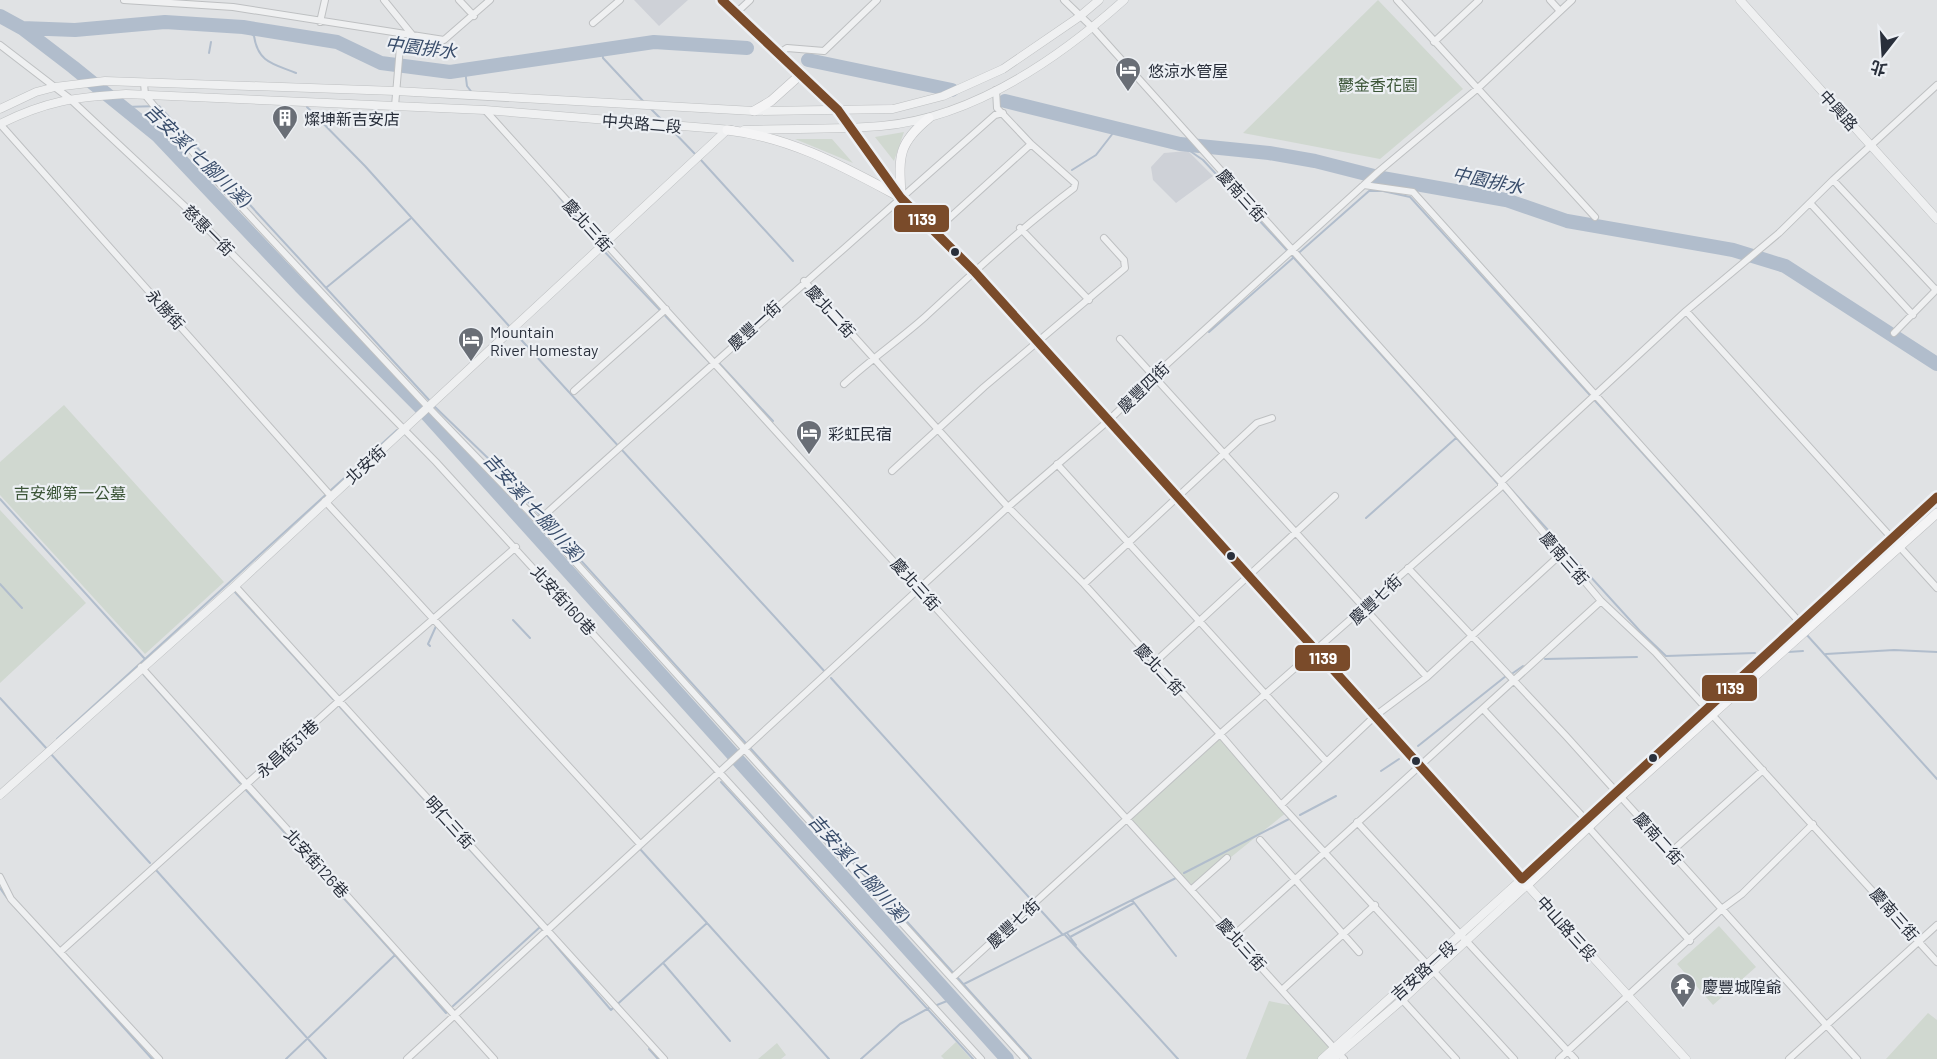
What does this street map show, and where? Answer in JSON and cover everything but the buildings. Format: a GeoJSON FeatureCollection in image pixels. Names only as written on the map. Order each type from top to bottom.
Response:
{"type":"FeatureCollection","features":[{"type":"Feature","properties":{"kind":"main road","name":"中山路三段"},"geometry":{"type":"LineString","coordinates":[[722,0],[838,110],[901,198],[974,271],[1176,498],[1318,650],[1525,882]]}},
{"type":"Feature","properties":{"kind":"main road"},"geometry":{"type":"LineString","coordinates":[[754,111],[771,101],[800,75]]}},
{"type":"Feature","properties":{"kind":"main road"},"geometry":{"type":"LineString","coordinates":[[901,198],[898,171],[903,146],[911,132],[929,118]]}},
{"type":"Feature","properties":{"kind":"main road"},"geometry":{"type":"LineString","coordinates":[[727,130],[758,134],[785,142],[842,165],[901,198]]}},
{"type":"Feature","properties":{"kind":"main road"},"geometry":{"type":"LineString","coordinates":[[1710,712],[1800,623],[1937,497]]}},
{"type":"Feature","properties":{"kind":"main road"},"geometry":{"type":"LineString","coordinates":[[1525,882],[1710,712],[1807,630],[1937,513]]}},
{"type":"Feature","properties":{"kind":"street"},"geometry":{"type":"LineString","coordinates":[[124,0],[233,3],[320,22],[401,36],[444,40],[490,0]]}},
{"type":"Feature","properties":{"kind":"street"},"geometry":{"type":"LineString","coordinates":[[320,22],[325,0]]}},
{"type":"Feature","properties":{"kind":"street"},"geometry":{"type":"LineString","coordinates":[[384,0],[414,37]]}},
{"type":"Feature","properties":{"kind":"street"},"geometry":{"type":"LineString","coordinates":[[459,0],[474,16]]}},
{"type":"Feature","properties":{"kind":"street"},"geometry":{"type":"LineString","coordinates":[[594,23],[620,0]]}},
{"type":"Feature","properties":{"kind":"street"},"geometry":{"type":"LineString","coordinates":[[735,14],[750,0]]}},
{"type":"Feature","properties":{"kind":"street"},"geometry":{"type":"LineString","coordinates":[[778,54],[787,48],[824,51],[877,0]]}},
{"type":"Feature","properties":{"kind":"street"},"geometry":{"type":"LineString","coordinates":[[1064,0],[1086,23]]}},
{"type":"Feature","properties":{"kind":"street","name":"中央路二段"},"geometry":{"type":"LineString","coordinates":[[0,124],[28,110],[69,98],[126,94],[485,110],[727,130],[881,126],[929,118],[996,90],[1044,64],[1086,23],[1099,0]]}},
{"type":"Feature","properties":{"kind":"street","name":"中央路二段"},"geometry":{"type":"LineString","coordinates":[[0,109],[30,94],[55,87],[105,81],[396,91],[754,111],[893,109],[942,96],[1003,69],[1124,0]]}},
{"type":"Feature","properties":{"kind":"street"},"geometry":{"type":"LineString","coordinates":[[1397,0],[1595,216]]}},
{"type":"Feature","properties":{"kind":"street"},"geometry":{"type":"LineString","coordinates":[[1434,42],[1479,0]]}},
{"type":"Feature","properties":{"kind":"street"},"geometry":{"type":"LineString","coordinates":[[1550,0],[1560,11]]}},
{"type":"Feature","properties":{"kind":"street","name":"慶豐四街"},"geometry":{"type":"LineString","coordinates":[[407,1059],[1008,507],[1108,421],[1153,377],[1378,172],[1477,89],[1572,0]]}},
{"type":"Feature","properties":{"kind":"street","name":"中興路"},"geometry":{"type":"LineString","coordinates":[[1740,0],[1937,219]]}},
{"type":"Feature","properties":{"kind":"street","name":"慶南三街"},"geometry":{"type":"LineString","coordinates":[[1086,23],[1501,482],[1601,601],[1656,652],[1937,962]]}},
{"type":"Feature","properties":{"kind":"street"},"geometry":{"type":"LineString","coordinates":[[395,106],[401,36]]}},
{"type":"Feature","properties":{"kind":"street","name":"慈惠一街"},"geometry":{"type":"LineString","coordinates":[[0,45],[69,98],[193,214],[406,428]]}},
{"type":"Feature","properties":{"kind":"street"},"geometry":{"type":"LineString","coordinates":[[144,83],[145,95],[218,182],[425,410],[538,521],[1025,1059]]}},
{"type":"Feature","properties":{"kind":"street","name":"慶豐七街"},"geometry":{"type":"LineString","coordinates":[[952,978],[1221,734],[1501,487],[1501,482],[1937,86]]}},
{"type":"Feature","properties":{"kind":"street"},"geometry":{"type":"LineString","coordinates":[[844,384],[873,356],[903,336],[1020,228],[1074,188],[1075,183],[1031,144],[997,108],[996,90]]}},
{"type":"Feature","properties":{"kind":"street","name":"慶北三街"},"geometry":{"type":"LineString","coordinates":[[485,110],[605,245],[666,309],[712,363],[921,589],[1283,989],[1338,1055]]}},
{"type":"Feature","properties":{"kind":"street","name":"慶豐一街"},"geometry":{"type":"LineString","coordinates":[[538,521],[804,281],[855,242],[995,115],[1003,112]]}},
{"type":"Feature","properties":{"kind":"street","name":"永勝街"},"geometry":{"type":"LineString","coordinates":[[0,124],[433,617],[640,844]]}},
{"type":"Feature","properties":{"kind":"street","name":"北安街"},"geometry":{"type":"LineString","coordinates":[[0,795],[234,586],[727,130]]}},
{"type":"Feature","properties":{"kind":"street"},"geometry":{"type":"LineString","coordinates":[[935,231],[1031,144]]}},
{"type":"Feature","properties":{"kind":"street"},"geometry":{"type":"LineString","coordinates":[[1833,180],[1936,290],[1894,333]]}},
{"type":"Feature","properties":{"kind":"street"},"geometry":{"type":"LineString","coordinates":[[1364,185],[1413,192],[1807,630]]}},
{"type":"Feature","properties":{"kind":"street"},"geometry":{"type":"LineString","coordinates":[[1810,203],[1912,315]]}},
{"type":"Feature","properties":{"kind":"street"},"geometry":{"type":"LineString","coordinates":[[1020,228],[1089,300]]}},
{"type":"Feature","properties":{"kind":"street"},"geometry":{"type":"LineString","coordinates":[[892,471],[937,429],[1125,268],[1124,260],[1104,238]]}},
{"type":"Feature","properties":{"kind":"street","name":"慶北二街"},"geometry":{"type":"LineString","coordinates":[[804,281],[1008,507],[1084,584],[1221,734],[1281,805],[1514,1059]]}},
{"type":"Feature","properties":{"kind":"street"},"geometry":{"type":"LineString","coordinates":[[574,391],[666,309]]}},
{"type":"Feature","properties":{"kind":"street"},"geometry":{"type":"LineString","coordinates":[[1686,312],[1937,588]]}},
{"type":"Feature","properties":{"kind":"street"},"geometry":{"type":"LineString","coordinates":[[1120,339],[1427,678]]}},
{"type":"Feature","properties":{"kind":"street"},"geometry":{"type":"LineString","coordinates":[[1084,584],[1257,423],[1272,418]]}},
{"type":"Feature","properties":{"kind":"street","name":"北安街160巷"},"geometry":{"type":"LineString","coordinates":[[406,428],[722,772],[981,1059]]}},
{"type":"Feature","properties":{"kind":"street"},"geometry":{"type":"LineString","coordinates":[[1057,464],[1126,543],[1326,761]]}},
{"type":"Feature","properties":{"kind":"street"},"geometry":{"type":"LineString","coordinates":[[1154,663],[1335,496]]}},
{"type":"Feature","properties":{"kind":"street","name":"永昌街31巷"},"geometry":{"type":"LineString","coordinates":[[60,952],[433,617],[516,547]]}},
{"type":"Feature","properties":{"kind":"street"},"geometry":{"type":"LineString","coordinates":[[1281,805],[1375,716],[1427,678],[1561,554]]}},
{"type":"Feature","properties":{"kind":"street","name":"慶南二街"},"geometry":{"type":"LineString","coordinates":[[1408,568],[1619,794],[1857,1059]]}},
{"type":"Feature","properties":{"kind":"street","name":"明仁三街"},"geometry":{"type":"LineString","coordinates":[[234,586],[340,700],[544,931],[616,1005],[664,1059]]}},
{"type":"Feature","properties":{"kind":"street"},"geometry":{"type":"LineString","coordinates":[[1234,935],[1295,882],[1357,822],[1601,601]]}},
{"type":"Feature","properties":{"kind":"street","name":"北安街126巷"},"geometry":{"type":"LineString","coordinates":[[141,667],[494,1059]]}},
{"type":"Feature","properties":{"kind":"street"},"geometry":{"type":"LineString","coordinates":[[1483,709],[1690,941]]}},
{"type":"Feature","properties":{"kind":"street"},"geometry":{"type":"LineString","coordinates":[[1671,852],[1763,770]]}},
{"type":"Feature","properties":{"kind":"street"},"geometry":{"type":"LineString","coordinates":[[1357,822],[1575,1059]]}},
{"type":"Feature","properties":{"kind":"street"},"geometry":{"type":"LineString","coordinates":[[1559,1059],[1690,941],[1723,908],[1742,894],[1813,824]]}},
{"type":"Feature","properties":{"kind":"street"},"geometry":{"type":"LineString","coordinates":[[1260,840],[1359,952]]}},
{"type":"Feature","properties":{"kind":"street"},"geometry":{"type":"LineString","coordinates":[[1192,889],[1227,858]]}},
{"type":"Feature","properties":{"kind":"street"},"geometry":{"type":"LineString","coordinates":[[0,877],[11,899],[159,1059]]}},
{"type":"Feature","properties":{"kind":"street","name":"吉安路一段"},"geometry":{"type":"LineString","coordinates":[[1322,1059],[1338,1055],[1402,1000],[1431,968],[1525,882]]}},
{"type":"Feature","properties":{"kind":"street","name":"中山路三段"},"geometry":{"type":"LineString","coordinates":[[1525,882],[1686,1059]]}},
{"type":"Feature","properties":{"kind":"street"},"geometry":{"type":"LineString","coordinates":[[1283,989],[1375,905]]}},
{"type":"Feature","properties":{"kind":"street"},"geometry":{"type":"LineString","coordinates":[[1788,1059],[1937,925]]}},
{"type":"Feature","properties":{"kind":"street"},"geometry":{"type":"LineString","coordinates":[[1402,1000],[1456,1059]]}},
{"type":"Feature","properties":{"kind":"shaded area"},"geometry":{"type":"Polygon","coordinates":[[[634,0],[688,0],[659,26],[634,0]]]}},
{"type":"Feature","properties":{"kind":"shaded area"},"geometry":{"type":"Polygon","coordinates":[[[1188,151],[1213,176],[1176,203],[1153,180],[1151,167],[1164,153],[1188,151]]]}},
{"type":"Feature","properties":{"kind":"green space","name":"鬱金香花園"},"geometry":{"type":"Polygon","coordinates":[[[1378,0],[1463,89],[1380,159],[1243,133],[1378,0]]]}},
{"type":"Feature","properties":{"kind":"green space"},"geometry":{"type":"Polygon","coordinates":[[[904,132],[894,161],[875,137],[904,132]]]}},
{"type":"Feature","properties":{"kind":"green space"},"geometry":{"type":"Polygon","coordinates":[[[795,139],[832,139],[853,163],[795,139]]]}},
{"type":"Feature","properties":{"kind":"green space","name":"吉安鄉第一公墓"},"geometry":{"type":"Polygon","coordinates":[[[64,405],[224,582],[145,654],[0,495],[0,462],[64,405]]]}},
{"type":"Feature","properties":{"kind":"green space"},"geometry":{"type":"Polygon","coordinates":[[[0,510],[86,603],[0,683],[0,510]]]}},
{"type":"Feature","properties":{"kind":"green space"},"geometry":{"type":"Polygon","coordinates":[[[1220,738],[1287,812],[1194,887],[1129,821],[1220,738]]]}},
{"type":"Feature","properties":{"kind":"green space"},"geometry":{"type":"Polygon","coordinates":[[[1719,926],[1756,967],[1713,1005],[1677,964],[1719,926]]]}},
{"type":"Feature","properties":{"kind":"green space"},"geometry":{"type":"Polygon","coordinates":[[[1269,1001],[1299,1007],[1335,1047],[1321,1059],[1246,1059],[1269,1001]]]}},
{"type":"Feature","properties":{"kind":"green space"},"geometry":{"type":"Polygon","coordinates":[[[1928,1013],[1937,1020],[1937,1059],[1886,1059],[1928,1013]]]}},
{"type":"Feature","properties":{"kind":"green space"},"geometry":{"type":"Polygon","coordinates":[[[956,1042],[971,1059],[944,1059],[941,1056],[956,1042]]]}},
{"type":"Feature","properties":{"kind":"green space"},"geometry":{"type":"Polygon","coordinates":[[[777,1043],[786,1055],[781,1059],[758,1059],[777,1043]]]}},
{"type":"Feature","properties":{"kind":"waterway","name":"吉安溪 (七腳川溪)"},"geometry":{"type":"LineString","coordinates":[[0,16],[22,28],[157,135],[300,286],[423,410],[1007,1059]]}},
{"type":"Feature","properties":{"kind":"waterway","name":"中園排水"},"geometry":{"type":"LineString","coordinates":[[22,28],[75,30],[165,22],[243,27],[337,42],[381,63],[450,72],[654,42],[747,48]]}},
{"type":"Feature","properties":{"kind":"waterway"},"geometry":{"type":"LineString","coordinates":[[243,27],[254,36],[263,57],[296,73]]}},
{"type":"Feature","properties":{"kind":"waterway"},"geometry":{"type":"LineString","coordinates":[[209,53],[211,42]]}},
{"type":"Feature","properties":{"kind":"waterway"},"geometry":{"type":"LineString","coordinates":[[602,51],[603,58],[644,102]]}},
{"type":"Feature","properties":{"kind":"waterway","name":"中園排水"},"geometry":{"type":"LineString","coordinates":[[808,60],[952,90]]}},
{"type":"Feature","properties":{"kind":"waterway"},"geometry":{"type":"LineString","coordinates":[[465,70],[467,86],[473,94]]}},
{"type":"Feature","properties":{"kind":"waterway","name":"中園排水"},"geometry":{"type":"LineString","coordinates":[[1005,101],[1180,144],[1269,153],[1315,161],[1382,178],[1506,200],[1567,221],[1733,250],[1785,266],[1937,364]]}},
{"type":"Feature","properties":{"kind":"waterway"},"geometry":{"type":"LineString","coordinates":[[124,107],[159,106],[430,401]]}},
{"type":"Feature","properties":{"kind":"waterway"},"geometry":{"type":"LineString","coordinates":[[307,107],[365,166],[510,327]]}},
{"type":"Feature","properties":{"kind":"waterway"},"geometry":{"type":"LineString","coordinates":[[650,108],[665,123]]}},
{"type":"Feature","properties":{"kind":"waterway"},"geometry":{"type":"LineString","coordinates":[[669,127],[696,155]]}},
{"type":"Feature","properties":{"kind":"waterway"},"geometry":{"type":"LineString","coordinates":[[1072,170],[1096,155],[1117,128]]}},
{"type":"Feature","properties":{"kind":"waterway"},"geometry":{"type":"LineString","coordinates":[[1180,144],[1203,160],[1517,505]]}},
{"type":"Feature","properties":{"kind":"waterway"},"geometry":{"type":"LineString","coordinates":[[700,159],[793,261]]}},
{"type":"Feature","properties":{"kind":"waterway"},"geometry":{"type":"LineString","coordinates":[[552,188],[601,248],[711,364]]}},
{"type":"Feature","properties":{"kind":"waterway"},"geometry":{"type":"LineString","coordinates":[[1209,332],[1369,191],[1383,191],[1410,197],[1795,621]]}},
{"type":"Feature","properties":{"kind":"waterway"},"geometry":{"type":"LineString","coordinates":[[327,287],[410,219]]}},
{"type":"Feature","properties":{"kind":"waterway"},"geometry":{"type":"LineString","coordinates":[[514,332],[826,673]]}},
{"type":"Feature","properties":{"kind":"waterway"},"geometry":{"type":"LineString","coordinates":[[718,362],[773,421]]}},
{"type":"Feature","properties":{"kind":"waterway"},"geometry":{"type":"LineString","coordinates":[[434,406],[493,463],[1031,1059]]}},
{"type":"Feature","properties":{"kind":"waterway"},"geometry":{"type":"LineString","coordinates":[[57,739],[397,430]]}},
{"type":"Feature","properties":{"kind":"waterway"},"geometry":{"type":"LineString","coordinates":[[1366,518],[1456,438]]}},
{"type":"Feature","properties":{"kind":"waterway"},"geometry":{"type":"LineString","coordinates":[[1497,474],[1640,631],[1666,656],[1755,653]]}},
{"type":"Feature","properties":{"kind":"waterway"},"geometry":{"type":"LineString","coordinates":[[0,499],[144,658]]}},
{"type":"Feature","properties":{"kind":"waterway"},"geometry":{"type":"LineString","coordinates":[[1548,541],[1554,558]]}},
{"type":"Feature","properties":{"kind":"waterway"},"geometry":{"type":"LineString","coordinates":[[0,584],[22,608]]}},
{"type":"Feature","properties":{"kind":"waterway"},"geometry":{"type":"LineString","coordinates":[[234,591],[333,699]]}},
{"type":"Feature","properties":{"kind":"waterway"},"geometry":{"type":"LineString","coordinates":[[513,620],[530,638]]}},
{"type":"Feature","properties":{"kind":"waterway"},"geometry":{"type":"LineString","coordinates":[[430,646],[428,644],[437,624]]}},
{"type":"Feature","properties":{"kind":"waterway"},"geometry":{"type":"LineString","coordinates":[[1806,634],[1937,779]]}},
{"type":"Feature","properties":{"kind":"waterway"},"geometry":{"type":"LineString","coordinates":[[1826,654],[1894,650],[1937,652]]}},
{"type":"Feature","properties":{"kind":"waterway"},"geometry":{"type":"LineString","coordinates":[[1788,652],[1803,651]]}},
{"type":"Feature","properties":{"kind":"waterway"},"geometry":{"type":"LineString","coordinates":[[1545,659],[1637,657]]}},
{"type":"Feature","properties":{"kind":"waterway"},"geometry":{"type":"LineString","coordinates":[[1513,673],[1523,666]]}},
{"type":"Feature","properties":{"kind":"waterway"},"geometry":{"type":"LineString","coordinates":[[144,675],[240,783]]}},
{"type":"Feature","properties":{"kind":"waterway"},"geometry":{"type":"LineString","coordinates":[[1418,746],[1506,676]]}},
{"type":"Feature","properties":{"kind":"waterway"},"geometry":{"type":"LineString","coordinates":[[831,678],[1063,935]]}},
{"type":"Feature","properties":{"kind":"waterway"},"geometry":{"type":"LineString","coordinates":[[0,698],[48,750]]}},
{"type":"Feature","properties":{"kind":"waterway"},"geometry":{"type":"LineString","coordinates":[[340,707],[540,927]]}},
{"type":"Feature","properties":{"kind":"waterway"},"geometry":{"type":"LineString","coordinates":[[50,753],[150,863]]}},
{"type":"Feature","properties":{"kind":"waterway"},"geometry":{"type":"LineString","coordinates":[[1381,771],[1399,759]]}},
{"type":"Feature","properties":{"kind":"waterway"},"geometry":{"type":"LineString","coordinates":[[721,782],[973,1059]]}},
{"type":"Feature","properties":{"kind":"waterway"},"geometry":{"type":"LineString","coordinates":[[246,790],[395,955]]}},
{"type":"Feature","properties":{"kind":"waterway"},"geometry":{"type":"LineString","coordinates":[[1300,815],[1336,796]]}},
{"type":"Feature","properties":{"kind":"waterway"},"geometry":{"type":"LineString","coordinates":[[1184,873],[1289,819]]}},
{"type":"Feature","properties":{"kind":"waterway"},"geometry":{"type":"LineString","coordinates":[[640,849],[707,923]]}},
{"type":"Feature","properties":{"kind":"waterway"},"geometry":{"type":"LineString","coordinates":[[156,870],[326,1059]]}},
{"type":"Feature","properties":{"kind":"waterway"},"geometry":{"type":"LineString","coordinates":[[964,984],[1176,878]]}},
{"type":"Feature","properties":{"kind":"waterway"},"geometry":{"type":"LineString","coordinates":[[0,888],[7,898]]}},
{"type":"Feature","properties":{"kind":"waterway"},"geometry":{"type":"LineString","coordinates":[[1132,900],[1176,956]]}},
{"type":"Feature","properties":{"kind":"waterway"},"geometry":{"type":"LineString","coordinates":[[1070,937],[1134,903]]}},
{"type":"Feature","properties":{"kind":"waterway"},"geometry":{"type":"LineString","coordinates":[[15,907],[152,1059]]}},
{"type":"Feature","properties":{"kind":"waterway"},"geometry":{"type":"LineString","coordinates":[[453,1006],[540,927],[611,1010],[707,923],[829,1059]]}},
{"type":"Feature","properties":{"kind":"waterway"},"geometry":{"type":"LineString","coordinates":[[1067,933],[1076,945]]}},
{"type":"Feature","properties":{"kind":"waterway"},"geometry":{"type":"LineString","coordinates":[[1065,935],[1178,1059]]}},
{"type":"Feature","properties":{"kind":"waterway"},"geometry":{"type":"LineString","coordinates":[[286,1059],[395,955],[446,1013],[448,1011]]}},
{"type":"Feature","properties":{"kind":"waterway"},"geometry":{"type":"LineString","coordinates":[[664,964],[730,1041]]}},
{"type":"Feature","properties":{"kind":"waterway","name":"吉安溪 (七腳川溪)"},"geometry":{"type":"LineString","coordinates":[[947,993],[952,990]]}},
{"type":"Feature","properties":{"kind":"waterway"},"geometry":{"type":"LineString","coordinates":[[937,1005],[952,999]]}},
{"type":"Feature","properties":{"kind":"waterway"},"geometry":{"type":"LineString","coordinates":[[861,1059],[900,1024],[929,1008]]}},
{"type":"Feature","properties":{"kind":"waterway"},"geometry":{"type":"LineString","coordinates":[[649,1049],[658,1059]]}},
{"type":"Feature","properties":{"kind":"transit line","name":"1139"},"geometry":{"type":"LineString","coordinates":[[722,0],[838,110],[901,198],[974,271],[1522,879]]}},
{"type":"Feature","properties":{"kind":"transit line","name":"1139"},"geometry":{"type":"LineString","coordinates":[[1522,879],[1937,497]]}},
{"type":"Feature","properties":{"kind":"place","name":"悠涼水管屋"},"geometry":{"type":"Point","coordinates":[1128,93]}},
{"type":"Feature","properties":{"kind":"place","name":"燦坤新吉安店"},"geometry":{"type":"Point","coordinates":[285,141]}},
{"type":"Feature","properties":{"kind":"place","name":"Mountain River Homestay"},"geometry":{"type":"Point","coordinates":[471,363]}},
{"type":"Feature","properties":{"kind":"place","name":"彩虹民宿"},"geometry":{"type":"Point","coordinates":[809,456]}},
{"type":"Feature","properties":{"kind":"place","name":"慶豐城隍爺"},"geometry":{"type":"Point","coordinates":[1683,1009]}}]}
